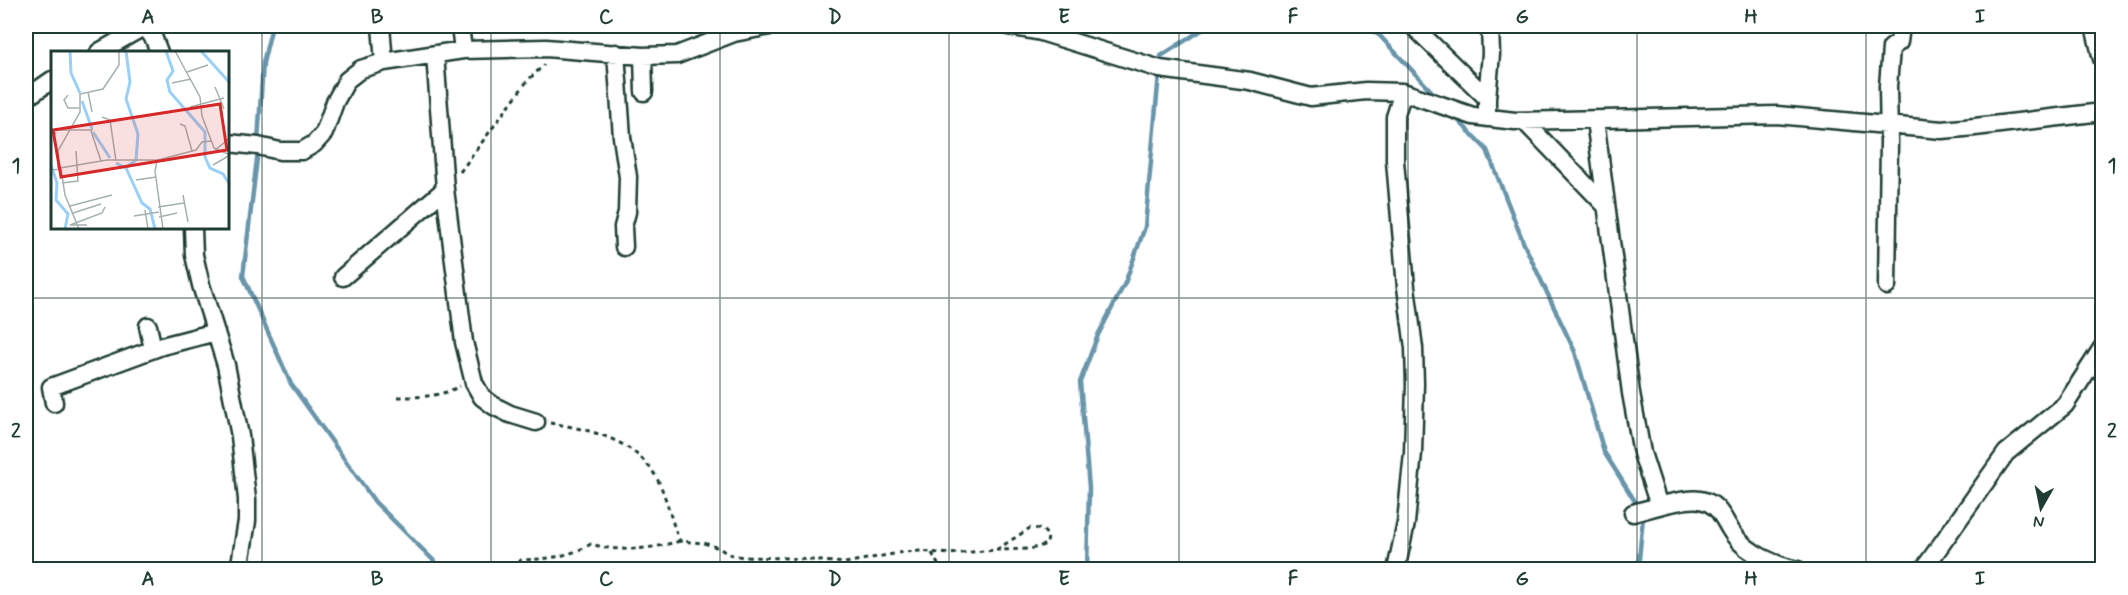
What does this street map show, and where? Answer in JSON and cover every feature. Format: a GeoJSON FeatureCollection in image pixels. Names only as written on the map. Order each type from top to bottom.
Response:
{"type":"FeatureCollection","features":[{"type":"Feature","properties":{"kind":"street"},"geometry":{"type":"LineString","coordinates":[[103,51],[145,26],[159,51]]}},
{"type":"Feature","properties":{"kind":"street"},"geometry":{"type":"LineString","coordinates":[[381,26],[384,62]]}},
{"type":"Feature","properties":{"kind":"street"},"geometry":{"type":"LineString","coordinates":[[460,26],[463,50]]}},
{"type":"Feature","properties":{"kind":"street"},"geometry":{"type":"LineString","coordinates":[[230,143],[280,151],[302,151],[314,144],[324,133],[335,102],[347,80],[361,69],[384,62],[463,50],[562,48],[643,56],[677,55],[732,29],[770,26]]}},
{"type":"Feature","properties":{"kind":"street"},"geometry":{"type":"LineString","coordinates":[[1008,26],[1041,32],[1160,69],[1250,81],[1311,97],[1366,91],[1403,92],[1452,110],[1487,118],[1524,121],[1777,115],[1942,130],[2103,112]]}},
{"type":"Feature","properties":{"kind":"street"},"geometry":{"type":"LineString","coordinates":[[1413,26],[1487,98]]}},
{"type":"Feature","properties":{"kind":"street"},"geometry":{"type":"LineString","coordinates":[[1487,118],[1491,54],[1490,26]]}},
{"type":"Feature","properties":{"kind":"street"},"geometry":{"type":"LineString","coordinates":[[1887,286],[1888,86],[1891,48],[1899,42],[1901,26]]}},
{"type":"Feature","properties":{"kind":"street"},"geometry":{"type":"LineString","coordinates":[[2094,26],[2103,59]]}},
{"type":"Feature","properties":{"kind":"street"},"geometry":{"type":"LineString","coordinates":[[616,53],[622,137],[628,177],[627,212],[623,226],[624,247]]}},
{"type":"Feature","properties":{"kind":"street"},"geometry":{"type":"LineString","coordinates":[[435,54],[445,189],[463,332],[473,379],[482,397],[494,406],[536,422]]}},
{"type":"Feature","properties":{"kind":"street"},"geometry":{"type":"LineString","coordinates":[[643,56],[644,92]]}},
{"type":"Feature","properties":{"kind":"street"},"geometry":{"type":"LineString","coordinates":[[26,98],[51,81]]}},
{"type":"Feature","properties":{"kind":"street"},"geometry":{"type":"LineString","coordinates":[[1396,570],[1406,523],[1413,453],[1415,384],[1414,348],[1395,161],[1395,117],[1403,92]]}},
{"type":"Feature","properties":{"kind":"street"},"geometry":{"type":"LineString","coordinates":[[1595,120],[1631,393],[1642,453],[1659,506]]}},
{"type":"Feature","properties":{"kind":"street"},"geometry":{"type":"LineString","coordinates":[[1524,121],[1605,205]]}},
{"type":"Feature","properties":{"kind":"street"},"geometry":{"type":"LineString","coordinates":[[343,277],[445,189]]}},
{"type":"Feature","properties":{"kind":"street"},"geometry":{"type":"LineString","coordinates":[[193,230],[196,265],[232,391],[246,483],[247,521],[239,570]]}},
{"type":"Feature","properties":{"kind":"street"},"geometry":{"type":"LineString","coordinates":[[148,326],[153,349]]}},
{"type":"Feature","properties":{"kind":"street"},"geometry":{"type":"LineString","coordinates":[[54,404],[51,387],[153,349],[216,332]]}},
{"type":"Feature","properties":{"kind":"street"},"geometry":{"type":"LineString","coordinates":[[1923,570],[2006,453],[2058,412],[2103,348]]}},
{"type":"Feature","properties":{"kind":"street"},"geometry":{"type":"LineString","coordinates":[[1633,513],[1698,499],[1708,502],[1715,506],[1726,519],[1734,535],[1750,550],[1771,562],[1798,570]]}},
{"type":"Feature","properties":{"kind":"path"},"geometry":{"type":"LineString","coordinates":[[445,189],[470,160],[528,80],[562,48]]}},
{"type":"Feature","properties":{"kind":"path"},"geometry":{"type":"LineString","coordinates":[[398,397],[423,397],[444,393],[473,379]]}},
{"type":"Feature","properties":{"kind":"path"},"geometry":{"type":"LineString","coordinates":[[536,422],[562,425],[616,440],[632,451],[655,475],[680,541]]}},
{"type":"Feature","properties":{"kind":"path"},"geometry":{"type":"LineString","coordinates":[[513,570],[521,560],[562,557],[591,544],[624,550],[680,541],[705,543],[728,554],[743,557],[845,563],[904,552],[971,553],[1040,548],[1047,544],[1048,536],[1042,529],[1030,528],[996,550]]}},
{"type":"Feature","properties":{"kind":"path"},"geometry":{"type":"LineString","coordinates":[[932,553],[941,570]]}},
{"type":"Feature","properties":{"kind":"waterway"},"geometry":{"type":"LineString","coordinates":[[258,141],[263,63],[272,26]]}},
{"type":"Feature","properties":{"kind":"waterway"},"geometry":{"type":"LineString","coordinates":[[1160,66],[1161,56],[1208,26]]}},
{"type":"Feature","properties":{"kind":"waterway"},"geometry":{"type":"LineString","coordinates":[[1365,26],[1380,36],[1436,96]]}},
{"type":"Feature","properties":{"kind":"waterway"},"geometry":{"type":"LineString","coordinates":[[1087,570],[1089,488],[1080,382],[1098,335],[1125,283],[1145,227],[1159,74]]}},
{"type":"Feature","properties":{"kind":"waterway"},"geometry":{"type":"LineString","coordinates":[[1454,116],[1487,150],[1524,244],[1575,352],[1604,452],[1638,506]]}},
{"type":"Feature","properties":{"kind":"waterway"},"geometry":{"type":"LineString","coordinates":[[258,150],[243,276],[291,384],[375,502],[443,570]]}},
{"type":"Feature","properties":{"kind":"waterway"},"geometry":{"type":"LineString","coordinates":[[1638,570],[1643,517]]}}]}
